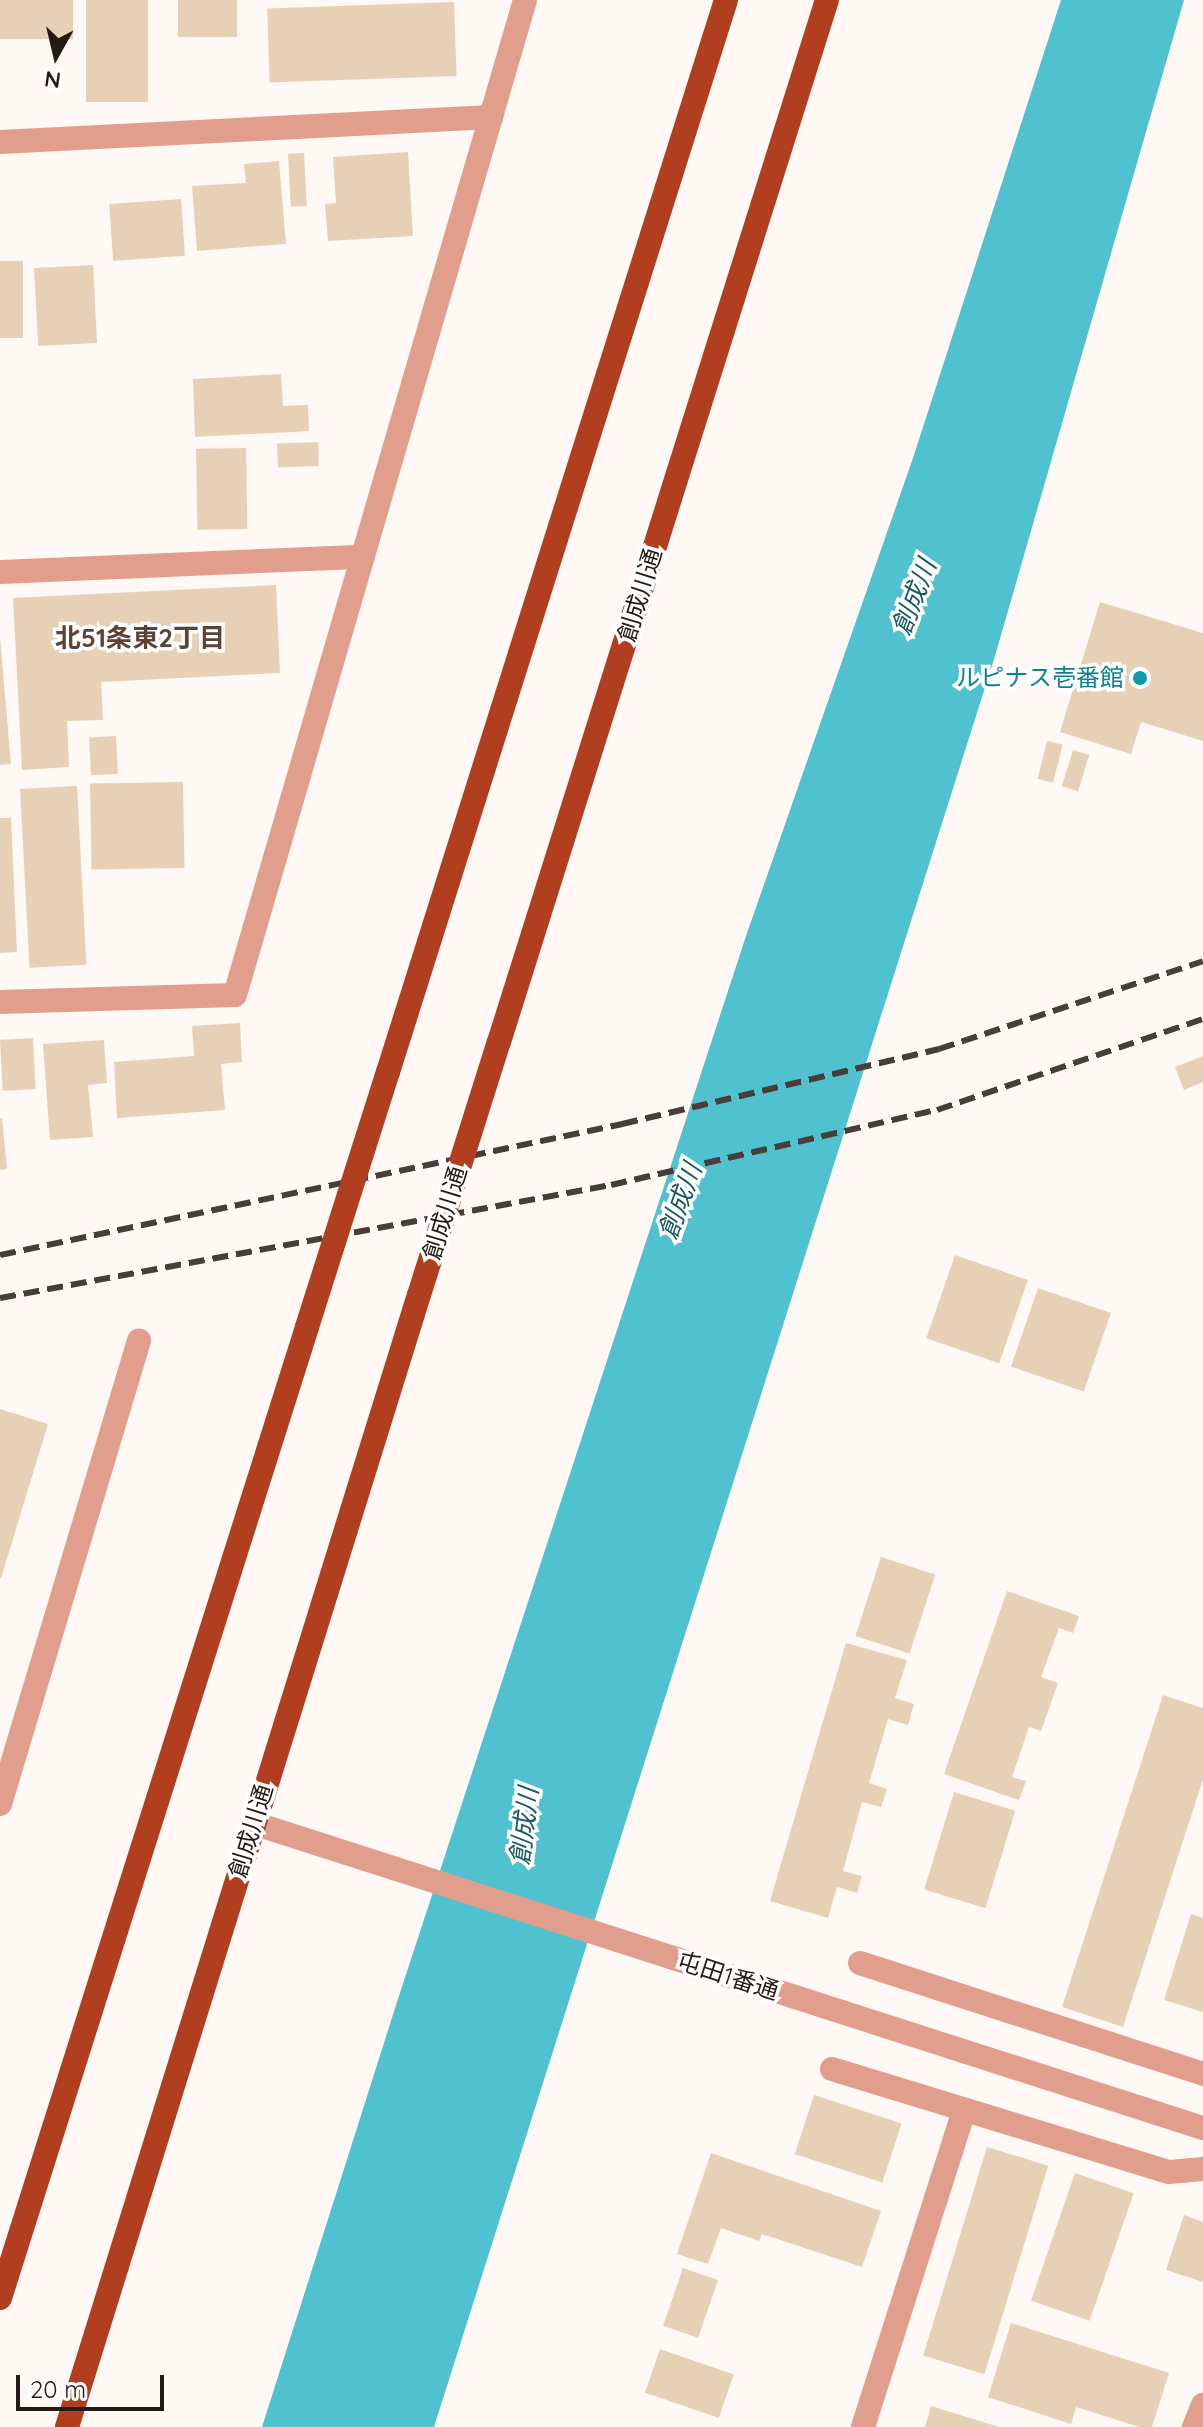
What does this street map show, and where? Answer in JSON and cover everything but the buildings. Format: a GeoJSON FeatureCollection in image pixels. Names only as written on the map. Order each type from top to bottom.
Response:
{"type":"FeatureCollection","features":[{"type":"Feature","properties":{"kind":"highway"},"geometry":{"type":"LineString","coordinates":[[0,2298],[726,0]]}},
{"type":"Feature","properties":{"kind":"highway","name":"創成川通"},"geometry":{"type":"LineString","coordinates":[[67,2427],[253,1823],[827,0]]}},
{"type":"Feature","properties":{"kind":"street"},"geometry":{"type":"LineString","coordinates":[[0,1002],[235,995],[525,0]]}},
{"type":"Feature","properties":{"kind":"street"},"geometry":{"type":"LineString","coordinates":[[0,142],[491,117]]}},
{"type":"Feature","properties":{"kind":"street"},"geometry":{"type":"LineString","coordinates":[[0,572],[363,557]]}},
{"type":"Feature","properties":{"kind":"street"},"geometry":{"type":"LineString","coordinates":[[0,1804],[139,1340]]}},
{"type":"Feature","properties":{"kind":"street","name":"屯田1番通"},"geometry":{"type":"LineString","coordinates":[[253,1823],[1203,2128]]}},
{"type":"Feature","properties":{"kind":"street"},"geometry":{"type":"LineString","coordinates":[[860,1963],[1203,2074]]}},
{"type":"Feature","properties":{"kind":"street"},"geometry":{"type":"LineString","coordinates":[[832,2069],[1169,2172],[1203,2169]]}},
{"type":"Feature","properties":{"kind":"street"},"geometry":{"type":"LineString","coordinates":[[863,2427],[964,2110]]}},
{"type":"Feature","properties":{"kind":"street"},"geometry":{"type":"LineString","coordinates":[[1194,2427],[1203,2405]]}},
{"type":"Feature","properties":{"kind":"water","name":"創成川"},"geometry":{"type":"Polygon","coordinates":[[[1061,0],[1184,0],[995,656],[434,2427],[262,2427],[397,2002],[746,936],[913,458],[1061,0]]]}},
{"type":"Feature","properties":{"kind":"railway"},"geometry":{"type":"LineString","coordinates":[[0,1255],[622,1124],[939,1049],[1203,961]]}},
{"type":"Feature","properties":{"kind":"railway"},"geometry":{"type":"LineString","coordinates":[[0,1298],[611,1185],[937,1110],[1203,1019]]}},
{"type":"Feature","properties":{"kind":"place","name":"ルピナス壱番館"},"geometry":{"type":"Point","coordinates":[1140,678]}},
{"type":"Feature","properties":{"kind":"district","name":"北51条東2丁目"},"geometry":{"type":"Point","coordinates":[140,638]}}]}
